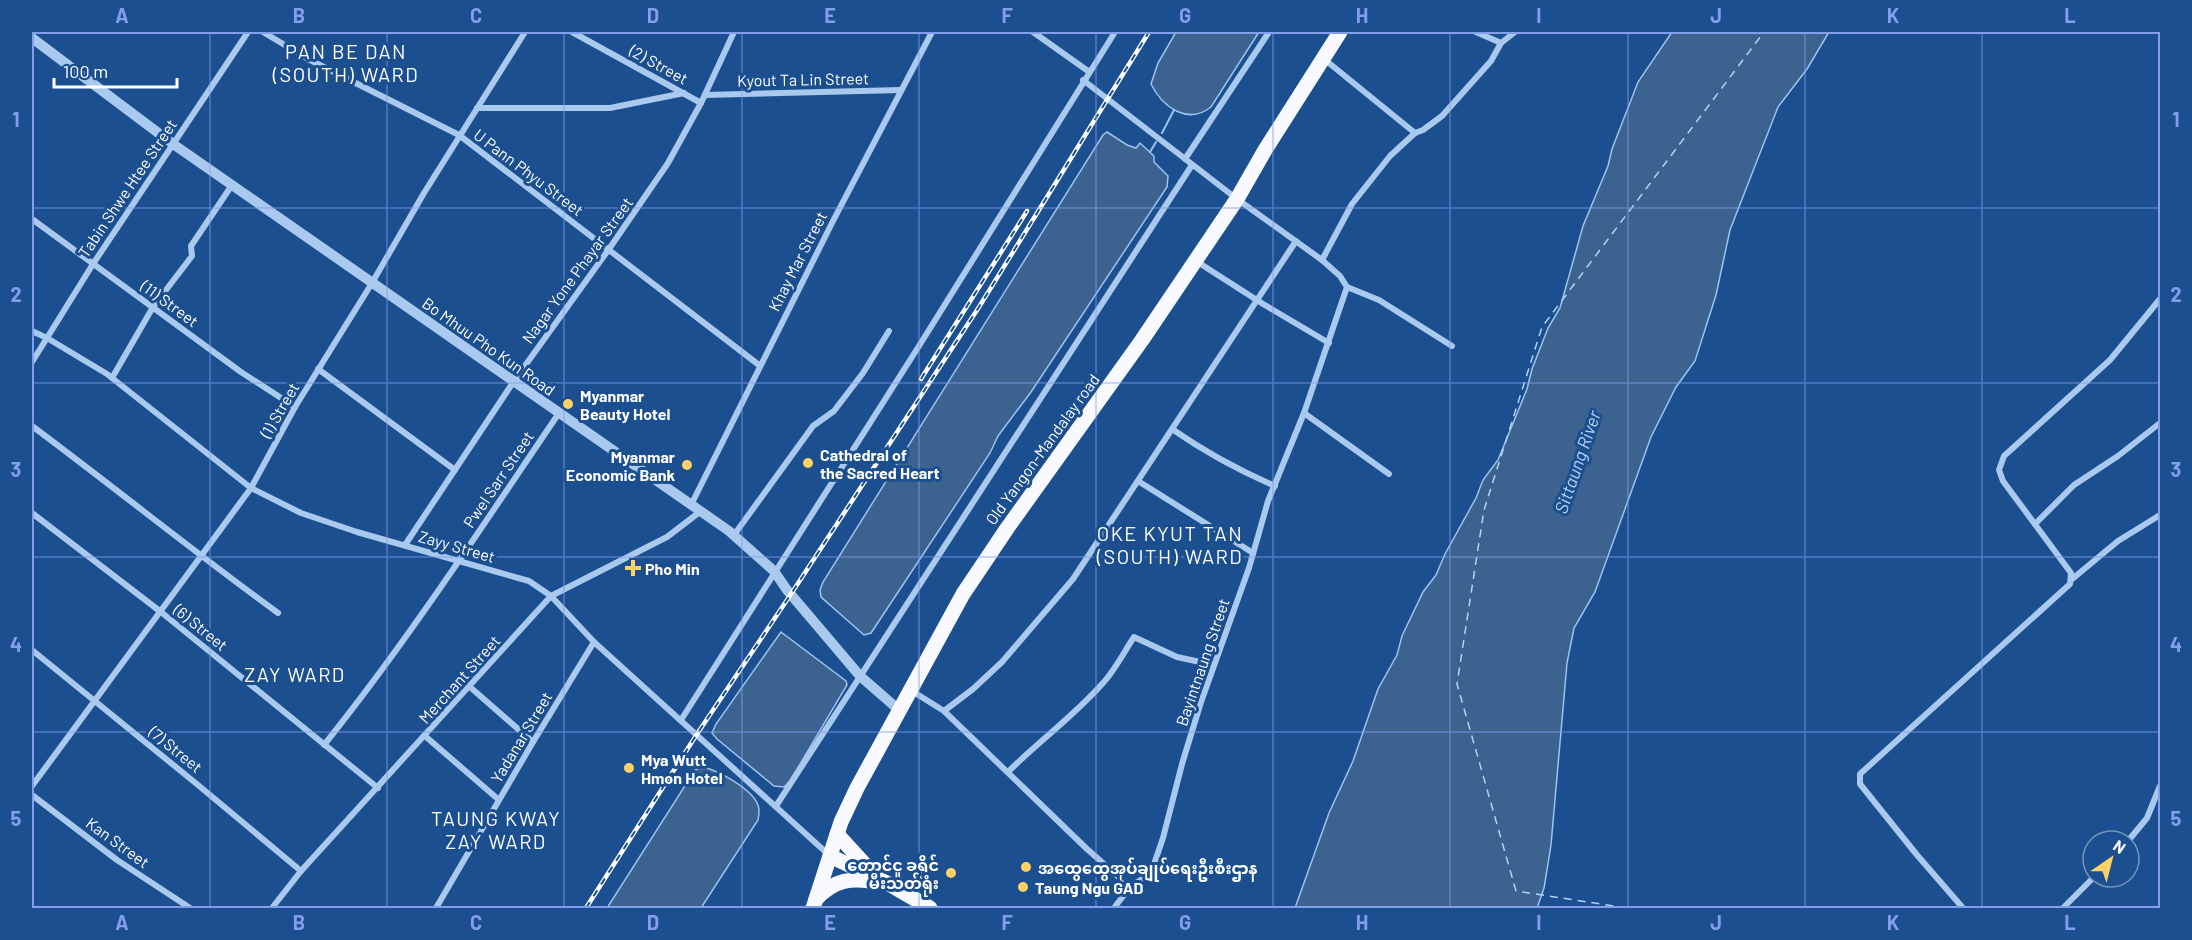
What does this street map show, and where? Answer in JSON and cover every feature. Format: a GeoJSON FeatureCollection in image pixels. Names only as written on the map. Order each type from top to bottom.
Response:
{"type":"FeatureCollection","features":[{"type":"Feature","properties":{"kind":"highway","name":"Old Yangon-Mandalay road"},"geometry":{"type":"LineString","coordinates":[[815,904],[837,834],[857,788],[963,594],[1238,199],[1265,150],[1340,32]]}},
{"type":"Feature","properties":{"kind":"highway"},"geometry":{"type":"LineString","coordinates":[[837,834],[867,868],[930,909]]}},
{"type":"Feature","properties":{"kind":"highway"},"geometry":{"type":"LineString","coordinates":[[830,856],[889,884]]}},
{"type":"Feature","properties":{"kind":"highway"},"geometry":{"type":"LineString","coordinates":[[815,904],[826,888],[838,882],[854,880],[889,884]]}},
{"type":"Feature","properties":{"kind":"street","name":"Tabin Shwe Htee Street"},"geometry":{"type":"LineString","coordinates":[[32,362],[93,264],[248,32]]}},
{"type":"Feature","properties":{"kind":"street","name":"U Pann Phyu Street"},"geometry":{"type":"LineString","coordinates":[[263,32],[308,59],[459,135],[759,365]]}},
{"type":"Feature","properties":{"kind":"street","name":"(1) Street"},"geometry":{"type":"LineString","coordinates":[[32,786],[251,488],[295,407],[372,283],[459,135],[525,32]]}},
{"type":"Feature","properties":{"kind":"street","name":"(2) Street"},"geometry":{"type":"LineString","coordinates":[[572,32],[702,103]]}},
{"type":"Feature","properties":{"kind":"street","name":"Nagar Yone Phayar Street"},"geometry":{"type":"LineString","coordinates":[[405,545],[514,381],[668,163],[702,103],[735,32]]}},
{"type":"Feature","properties":{"kind":"street","name":"Khay Mar Street"},"geometry":{"type":"LineString","coordinates":[[691,504],[759,365],[932,32]]}},
{"type":"Feature","properties":{"kind":"street"},"geometry":{"type":"LineString","coordinates":[[1033,32],[1088,71]]}},
{"type":"Feature","properties":{"kind":"street"},"geometry":{"type":"LineString","coordinates":[[681,720],[919,346],[1114,32]]}},
{"type":"Feature","properties":{"kind":"street"},"geometry":{"type":"LineString","coordinates":[[1185,159],[1269,32]]}},
{"type":"Feature","properties":{"kind":"street"},"geometry":{"type":"LineString","coordinates":[[1476,32],[1501,43]]}},
{"type":"Feature","properties":{"kind":"street"},"geometry":{"type":"LineString","coordinates":[[1322,260],[1353,204],[1390,156],[1414,133],[1423,130],[1443,116],[1491,61],[1501,43],[1515,32]]}},
{"type":"Feature","properties":{"kind":"street","name":"Bo Mhuu Pho Kun Road"},"geometry":{"type":"LineString","coordinates":[[32,38],[173,144],[734,536],[774,571],[787,590],[860,676],[899,710]]}},
{"type":"Feature","properties":{"kind":"street"},"geometry":{"type":"LineString","coordinates":[[1323,58],[1414,133]]}},
{"type":"Feature","properties":{"kind":"street"},"geometry":{"type":"LineString","coordinates":[[1083,80],[1192,165],[1322,260],[1340,276],[1347,287],[1379,300],[1452,346]]}},
{"type":"Feature","properties":{"kind":"street","name":"Kyout Ta Lin Street"},"geometry":{"type":"LineString","coordinates":[[705,95],[901,90]]}},
{"type":"Feature","properties":{"kind":"street"},"geometry":{"type":"LineString","coordinates":[[477,108],[610,108],[684,93]]}},
{"type":"Feature","properties":{"kind":"street"},"geometry":{"type":"LineString","coordinates":[[776,806],[1192,165]]}},
{"type":"Feature","properties":{"kind":"street"},"geometry":{"type":"LineString","coordinates":[[112,378],[153,307],[192,256],[191,246],[232,185]]}},
{"type":"Feature","properties":{"kind":"street","name":"(11) Street"},"geometry":{"type":"LineString","coordinates":[[32,219],[241,372],[295,407]]}},
{"type":"Feature","properties":{"kind":"street"},"geometry":{"type":"LineString","coordinates":[[944,711],[973,689],[1002,662],[1058,597],[1090,555],[1296,241]]}},
{"type":"Feature","properties":{"kind":"street"},"geometry":{"type":"LineString","coordinates":[[1195,261],[1329,343]]}},
{"type":"Feature","properties":{"kind":"street","name":"Bayintnaung Street"},"geometry":{"type":"LineString","coordinates":[[1114,909],[1130,887],[1150,873],[1163,838],[1182,764],[1253,554],[1268,501],[1304,413],[1347,287]]}},
{"type":"Feature","properties":{"kind":"street"},"geometry":{"type":"LineString","coordinates":[[1963,909],[1860,784],[1860,774],[2063,593],[2070,584],[2072,573],[2003,481],[2000,470],[2004,456],[2110,360],[2160,299]]}},
{"type":"Feature","properties":{"kind":"street","name":"Zayy Street"},"geometry":{"type":"LineString","coordinates":[[32,331],[112,378],[251,488],[301,513],[529,581],[551,596],[594,642],[645,690],[830,856]]}},
{"type":"Feature","properties":{"kind":"street"},"geometry":{"type":"LineString","coordinates":[[734,536],[813,426],[834,411],[863,373],[889,331]]}},
{"type":"Feature","properties":{"kind":"street"},"geometry":{"type":"LineString","coordinates":[[318,369],[455,470]]}},
{"type":"Feature","properties":{"kind":"street","name":"Pwel Sarr Street"},"geometry":{"type":"LineString","coordinates":[[324,745],[366,693],[460,561],[559,413]]}},
{"type":"Feature","properties":{"kind":"street"},"geometry":{"type":"LineString","coordinates":[[1304,413],[1389,474]]}},
{"type":"Feature","properties":{"kind":"street"},"geometry":{"type":"LineString","coordinates":[[2035,524],[2074,485],[2118,456],[2160,423]]}},
{"type":"Feature","properties":{"kind":"street"},"geometry":{"type":"LineString","coordinates":[[32,426],[278,613]]}},
{"type":"Feature","properties":{"kind":"street"},"geometry":{"type":"LineString","coordinates":[[1172,429],[1209,454],[1275,486]]}},
{"type":"Feature","properties":{"kind":"street"},"geometry":{"type":"LineString","coordinates":[[1138,481],[1253,554]]}},
{"type":"Feature","properties":{"kind":"street","name":"Merchant Street"},"geometry":{"type":"LineString","coordinates":[[272,909],[301,871],[551,596],[667,537],[701,512]]}},
{"type":"Feature","properties":{"kind":"street","name":"(6) Street"},"geometry":{"type":"LineString","coordinates":[[32,513],[161,612],[378,788]]}},
{"type":"Feature","properties":{"kind":"street"},"geometry":{"type":"LineString","coordinates":[[2071,580],[2118,541],[2160,515]]}},
{"type":"Feature","properties":{"kind":"street"},"geometry":{"type":"LineString","coordinates":[[1008,772],[1105,682],[1134,637],[1177,657],[1214,665]]}},
{"type":"Feature","properties":{"kind":"street","name":"Yadanar Street"},"geometry":{"type":"LineString","coordinates":[[436,909],[594,642]]}},
{"type":"Feature","properties":{"kind":"street","name":"(7) Street"},"geometry":{"type":"LineString","coordinates":[[32,650],[301,871]]}},
{"type":"Feature","properties":{"kind":"street"},"geometry":{"type":"LineString","coordinates":[[470,687],[533,742]]}},
{"type":"Feature","properties":{"kind":"street"},"geometry":{"type":"LineString","coordinates":[[910,690],[944,711],[1087,849],[1130,887]]}},
{"type":"Feature","properties":{"kind":"street"},"geometry":{"type":"LineString","coordinates":[[425,736],[499,800]]}},
{"type":"Feature","properties":{"kind":"street"},"geometry":{"type":"LineString","coordinates":[[2138,829],[2147,819],[2160,786]]}},
{"type":"Feature","properties":{"kind":"street","name":"Kan Street"},"geometry":{"type":"LineString","coordinates":[[32,795],[117,860],[190,909]]}},
{"type":"Feature","properties":{"kind":"street"},"geometry":{"type":"LineString","coordinates":[[2062,909],[2082,889]]}},
{"type":"Feature","properties":{"kind":"water"},"geometry":{"type":"Polygon","coordinates":[[[1176,32],[1259,32],[1211,107],[1202,112],[1185,114],[1169,107],[1151,84],[1158,63],[1176,32]]]}},
{"type":"Feature","properties":{"kind":"water","name":"Sittaung River"},"geometry":{"type":"Polygon","coordinates":[[[1672,32],[1829,32],[1807,69],[1778,107],[1730,230],[1716,295],[1695,361],[1676,387],[1651,437],[1595,592],[1574,628],[1567,663],[1551,845],[1544,888],[1537,908],[1295,908],[1329,813],[1353,761],[1378,689],[1397,655],[1402,636],[1423,592],[1436,575],[1476,498],[1483,480],[1498,460],[1527,389],[1548,328],[1560,308],[1583,226],[1608,166],[1612,149],[1638,82],[1672,32]]]}},
{"type":"Feature","properties":{"kind":"water"},"geometry":{"type":"Polygon","coordinates":[[[1107,132],[1136,148],[1140,143],[1154,156],[1154,162],[1168,176],[1167,187],[1031,392],[998,436],[990,453],[871,633],[864,635],[821,597],[820,590],[823,582],[1107,132]]]}},
{"type":"Feature","properties":{"kind":"water"},"geometry":{"type":"Polygon","coordinates":[[[781,632],[846,681],[847,685],[790,781],[784,787],[774,786],[712,733],[781,632]]]}},
{"type":"Feature","properties":{"kind":"water"},"geometry":{"type":"Polygon","coordinates":[[[702,767],[725,776],[742,787],[755,799],[759,811],[758,820],[701,908],[607,908],[695,770],[702,767]]]}},
{"type":"Feature","properties":{"kind":"waterway"},"geometry":{"type":"LineString","coordinates":[[1162,133],[1174,110]]}},
{"type":"Feature","properties":{"kind":"waterway"},"geometry":{"type":"LineString","coordinates":[[1150,152],[1156,142]]}},
{"type":"Feature","properties":{"kind":"ferry route"},"geometry":{"type":"LineString","coordinates":[[1627,908],[1516,891],[1457,684],[1484,510],[1542,327],[1764,32]]}},
{"type":"Feature","properties":{"kind":"railway"},"geometry":{"type":"LineString","coordinates":[[586,908],[697,734],[979,307],[1149,32]]}},
{"type":"Feature","properties":{"kind":"railway"},"geometry":{"type":"LineString","coordinates":[[921,379],[1027,211]]}},
{"type":"Feature","properties":{"kind":"place","name":"Myanmar Beauty Hotel"},"geometry":{"type":"Point","coordinates":[568,404]}},
{"type":"Feature","properties":{"kind":"place","name":"Cathedral of the Sacred Heart"},"geometry":{"type":"Point","coordinates":[808,463]}},
{"type":"Feature","properties":{"kind":"place","name":"Myanmar Economic Bank"},"geometry":{"type":"Point","coordinates":[687,465]}},
{"type":"Feature","properties":{"kind":"place","name":"Pho Min"},"geometry":{"type":"Point","coordinates":[633,568]}},
{"type":"Feature","properties":{"kind":"place","name":"Mya Wutt Hmon Hotel"},"geometry":{"type":"Point","coordinates":[629,768]}},
{"type":"Feature","properties":{"kind":"place","name":"အထွေထွေအုပ်ချုပ်ရေးဦးစီးဌာန"},"geometry":{"type":"Point","coordinates":[1026,867]}},
{"type":"Feature","properties":{"kind":"place","name":"တောင်ငူ ခရိုင် မီးသတ်ရုံး"},"geometry":{"type":"Point","coordinates":[951,873]}},
{"type":"Feature","properties":{"kind":"place","name":"Taung Ngu GAD"},"geometry":{"type":"Point","coordinates":[1023,887]}},
{"type":"Feature","properties":{"kind":"district","name":"PAN BE DAN (SOUTH) WARD"},"geometry":{"type":"Point","coordinates":[346,62]}},
{"type":"Feature","properties":{"kind":"district","name":"OKE KYUT TAN (SOUTH) WARD"},"geometry":{"type":"Point","coordinates":[1170,544]}},
{"type":"Feature","properties":{"kind":"district","name":"ZAY WARD"},"geometry":{"type":"Point","coordinates":[295,674]}},
{"type":"Feature","properties":{"kind":"district","name":"TAUNG KWAY ZAY WARD"},"geometry":{"type":"Point","coordinates":[496,830]}}]}
